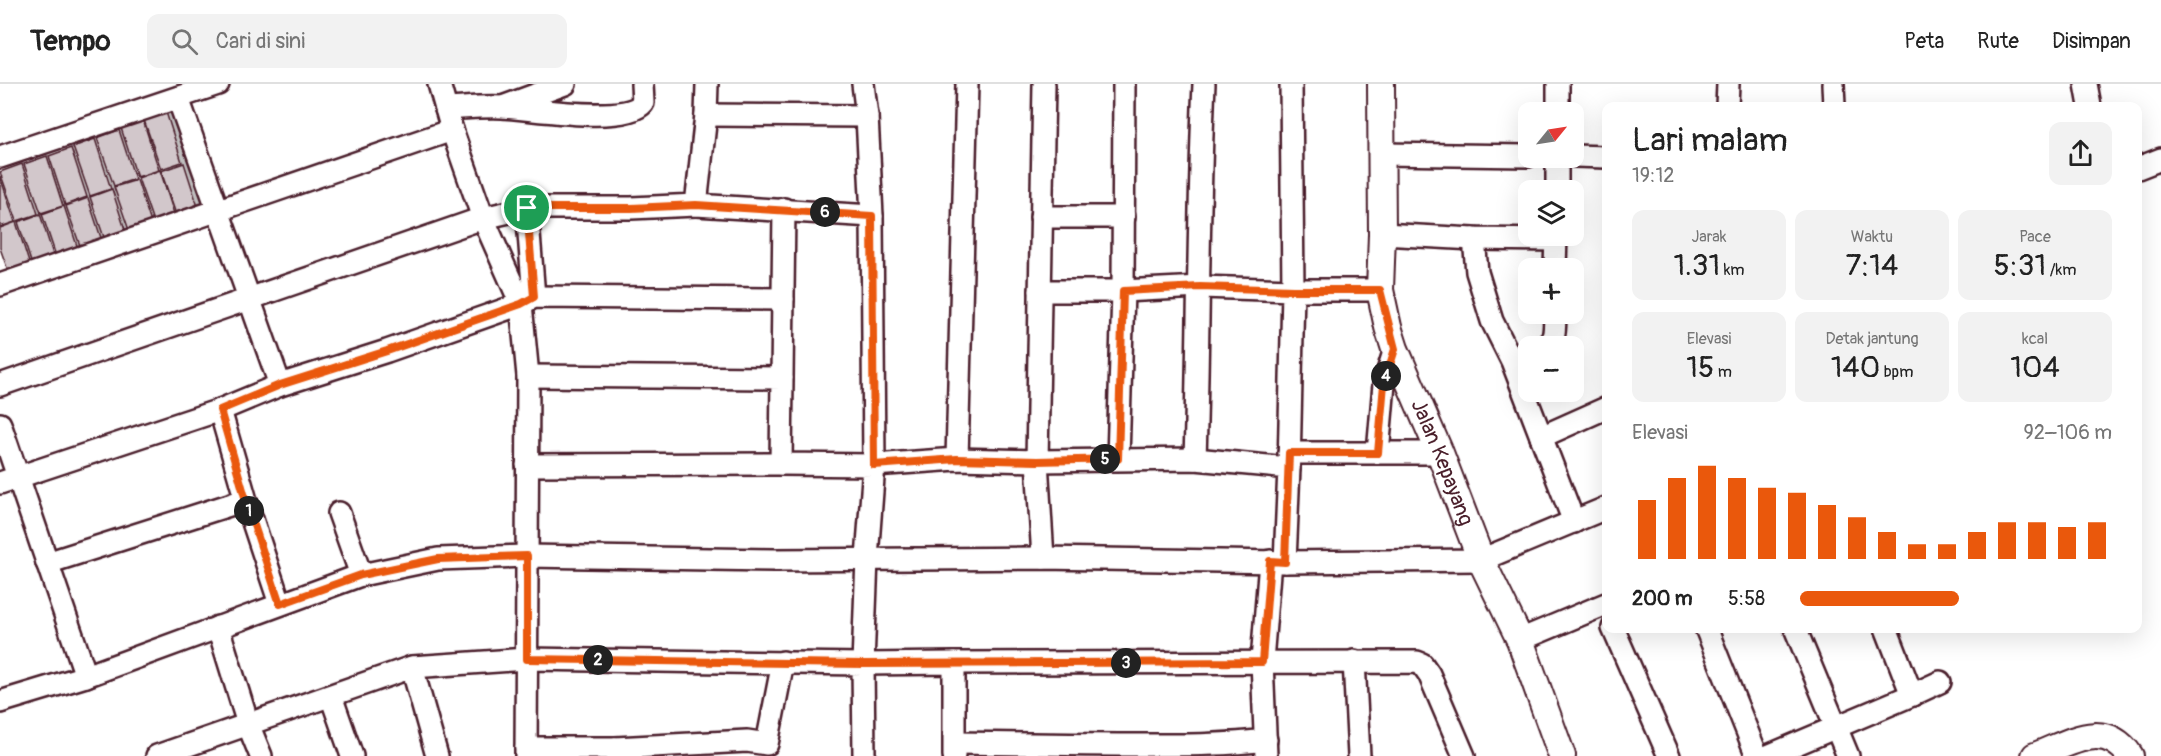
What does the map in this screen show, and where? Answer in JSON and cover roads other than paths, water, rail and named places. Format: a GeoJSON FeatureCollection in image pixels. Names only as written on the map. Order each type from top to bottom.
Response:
{"type":"FeatureCollection","features":[{"type":"Feature","properties":{"kind":"street"},"geometry":{"type":"LineString","coordinates":[[0,157],[218,84]]}},
{"type":"Feature","properties":{"kind":"street"},"geometry":{"type":"LineString","coordinates":[[439,84],[452,130],[483,218],[527,300]]}},
{"type":"Feature","properties":{"kind":"street"},"geometry":{"type":"LineString","coordinates":[[501,107],[565,84]]}},
{"type":"Feature","properties":{"kind":"street"},"geometry":{"type":"LineString","coordinates":[[446,109],[501,107],[572,115],[633,110],[643,103],[642,84]]}},
{"type":"Feature","properties":{"kind":"street"},"geometry":{"type":"LineString","coordinates":[[696,205],[707,84]]}},
{"type":"Feature","properties":{"kind":"street"},"geometry":{"type":"LineString","coordinates":[[863,84],[867,116],[872,216],[874,465],[867,558],[863,664],[864,756]]}},
{"type":"Feature","properties":{"kind":"street"},"geometry":{"type":"LineString","coordinates":[[957,459],[968,84]]}},
{"type":"Feature","properties":{"kind":"street"},"geometry":{"type":"LineString","coordinates":[[1043,558],[1037,461],[1044,84]]}},
{"type":"Feature","properties":{"kind":"street"},"geometry":{"type":"LineString","coordinates":[[1118,459],[1123,291],[1124,84]]}},
{"type":"Feature","properties":{"kind":"street"},"geometry":{"type":"LineString","coordinates":[[1195,459],[1200,287],[1200,166],[1204,84]]}},
{"type":"Feature","properties":{"kind":"street"},"geometry":{"type":"LineString","coordinates":[[954,663],[954,749],[1072,746],[1170,750],[1239,744],[1266,748],[1262,662],[1278,561],[1289,461],[1293,290],[1292,84]]}},
{"type":"Feature","properties":{"kind":"street","name":"Jalan Kepayang"},"geometry":{"type":"LineString","coordinates":[[1381,84],[1380,290],[1395,349],[1440,453],[1481,560],[1520,640],[1562,756]]}},
{"type":"Feature","properties":{"kind":"street"},"geometry":{"type":"LineString","coordinates":[[1558,84],[1558,102]]}},
{"type":"Feature","properties":{"kind":"street"},"geometry":{"type":"LineString","coordinates":[[1727,102],[1728,84]]}},
{"type":"Feature","properties":{"kind":"street"},"geometry":{"type":"LineString","coordinates":[[1833,84],[1834,102]]}},
{"type":"Feature","properties":{"kind":"street"},"geometry":{"type":"LineString","coordinates":[[2086,84],[2089,102]]}},
{"type":"Feature","properties":{"kind":"street"},"geometry":{"type":"LineString","coordinates":[[178,98],[280,385]]}},
{"type":"Feature","properties":{"kind":"street"},"geometry":{"type":"LineString","coordinates":[[706,114],[867,116]]}},
{"type":"Feature","properties":{"kind":"street"},"geometry":{"type":"LineString","coordinates":[[0,285],[452,130]]}},
{"type":"Feature","properties":{"kind":"street"},"geometry":{"type":"LineString","coordinates":[[1381,154],[1518,156]]}},
{"type":"Feature","properties":{"kind":"street"},"geometry":{"type":"LineString","coordinates":[[1584,156],[1602,157]]}},
{"type":"Feature","properties":{"kind":"street"},"geometry":{"type":"LineString","coordinates":[[2142,166],[2161,159]]}},
{"type":"Feature","properties":{"kind":"street"},"geometry":{"type":"LineString","coordinates":[[0,385],[483,218],[527,208],[631,208],[696,205],[872,216]]}},
{"type":"Feature","properties":{"kind":"street"},"geometry":{"type":"LineString","coordinates":[[527,208],[526,752],[698,750],[747,741],[766,750],[783,662]]}},
{"type":"Feature","properties":{"kind":"street"},"geometry":{"type":"LineString","coordinates":[[781,464],[784,209]]}},
{"type":"Feature","properties":{"kind":"street"},"geometry":{"type":"LineString","coordinates":[[1041,218],[1124,217]]}},
{"type":"Feature","properties":{"kind":"street"},"geometry":{"type":"LineString","coordinates":[[1382,234],[1474,239],[1518,238]]}},
{"type":"Feature","properties":{"kind":"street"},"geometry":{"type":"LineString","coordinates":[[1474,239],[1477,272],[1492,321],[1518,354]]}},
{"type":"Feature","properties":{"kind":"street"},"geometry":{"type":"LineString","coordinates":[[1040,291],[1123,291],[1200,287],[1380,290]]}},
{"type":"Feature","properties":{"kind":"street"},"geometry":{"type":"LineString","coordinates":[[9,480],[220,410],[280,385],[387,351],[527,300],[783,299]]}},
{"type":"Feature","properties":{"kind":"street"},"geometry":{"type":"LineString","coordinates":[[1378,453],[1384,384],[1395,349]]}},
{"type":"Feature","properties":{"kind":"street"},"geometry":{"type":"LineString","coordinates":[[528,376],[782,378]]}},
{"type":"Feature","properties":{"kind":"street"},"geometry":{"type":"LineString","coordinates":[[1532,402],[1541,437],[1574,522]]}},
{"type":"Feature","properties":{"kind":"street"},"geometry":{"type":"LineString","coordinates":[[220,410],[245,500],[280,604]]}},
{"type":"Feature","properties":{"kind":"street"},"geometry":{"type":"LineString","coordinates":[[1541,437],[1602,410]]}},
{"type":"Feature","properties":{"kind":"street"},"geometry":{"type":"LineString","coordinates":[[0,424],[9,480],[47,562],[86,676]]}},
{"type":"Feature","properties":{"kind":"street"},"geometry":{"type":"LineString","coordinates":[[527,465],[874,465],[957,459],[1289,461],[1378,453],[1440,453]]}},
{"type":"Feature","properties":{"kind":"street"},"geometry":{"type":"LineString","coordinates":[[47,562],[245,500]]}},
{"type":"Feature","properties":{"kind":"street"},"geometry":{"type":"LineString","coordinates":[[0,702],[86,676],[361,575],[438,559],[527,556],[775,560],[1043,558],[1278,561],[1481,560],[1602,510]]}},
{"type":"Feature","properties":{"kind":"street"},"geometry":{"type":"LineString","coordinates":[[339,513],[361,575]]}},
{"type":"Feature","properties":{"kind":"street"},"geometry":{"type":"LineString","coordinates":[[1520,640],[1602,609]]}},
{"type":"Feature","properties":{"kind":"street"},"geometry":{"type":"LineString","coordinates":[[218,627],[248,724],[261,756]]}},
{"type":"Feature","properties":{"kind":"street"},"geometry":{"type":"LineString","coordinates":[[1615,633],[1669,756]]}},
{"type":"Feature","properties":{"kind":"street"},"geometry":{"type":"LineString","coordinates":[[1708,633],[1757,756]]}},
{"type":"Feature","properties":{"kind":"street"},"geometry":{"type":"LineString","coordinates":[[1797,633],[1848,756]]}},
{"type":"Feature","properties":{"kind":"street"},"geometry":{"type":"LineString","coordinates":[[1888,633],[1912,695]]}},
{"type":"Feature","properties":{"kind":"street"},"geometry":{"type":"LineString","coordinates":[[167,754],[412,667],[527,659],[863,664],[1417,662],[1422,664],[1429,674],[1464,756]]}},
{"type":"Feature","properties":{"kind":"street"},"geometry":{"type":"LineString","coordinates":[[1354,661],[1359,756]]}},
{"type":"Feature","properties":{"kind":"street"},"geometry":{"type":"LineString","coordinates":[[412,667],[437,756]]}},
{"type":"Feature","properties":{"kind":"street"},"geometry":{"type":"LineString","coordinates":[[1768,756],[1940,682]]}},
{"type":"Feature","properties":{"kind":"street"},"geometry":{"type":"LineString","coordinates":[[331,696],[352,756]]}},
{"type":"Feature","properties":{"kind":"street"},"geometry":{"type":"LineString","coordinates":[[1451,756],[1452,730]]}},
{"type":"Feature","properties":{"kind":"street"},"geometry":{"type":"LineString","coordinates":[[2035,756],[2081,737],[2098,736],[2107,736],[2116,741],[2130,756]]}}]}
